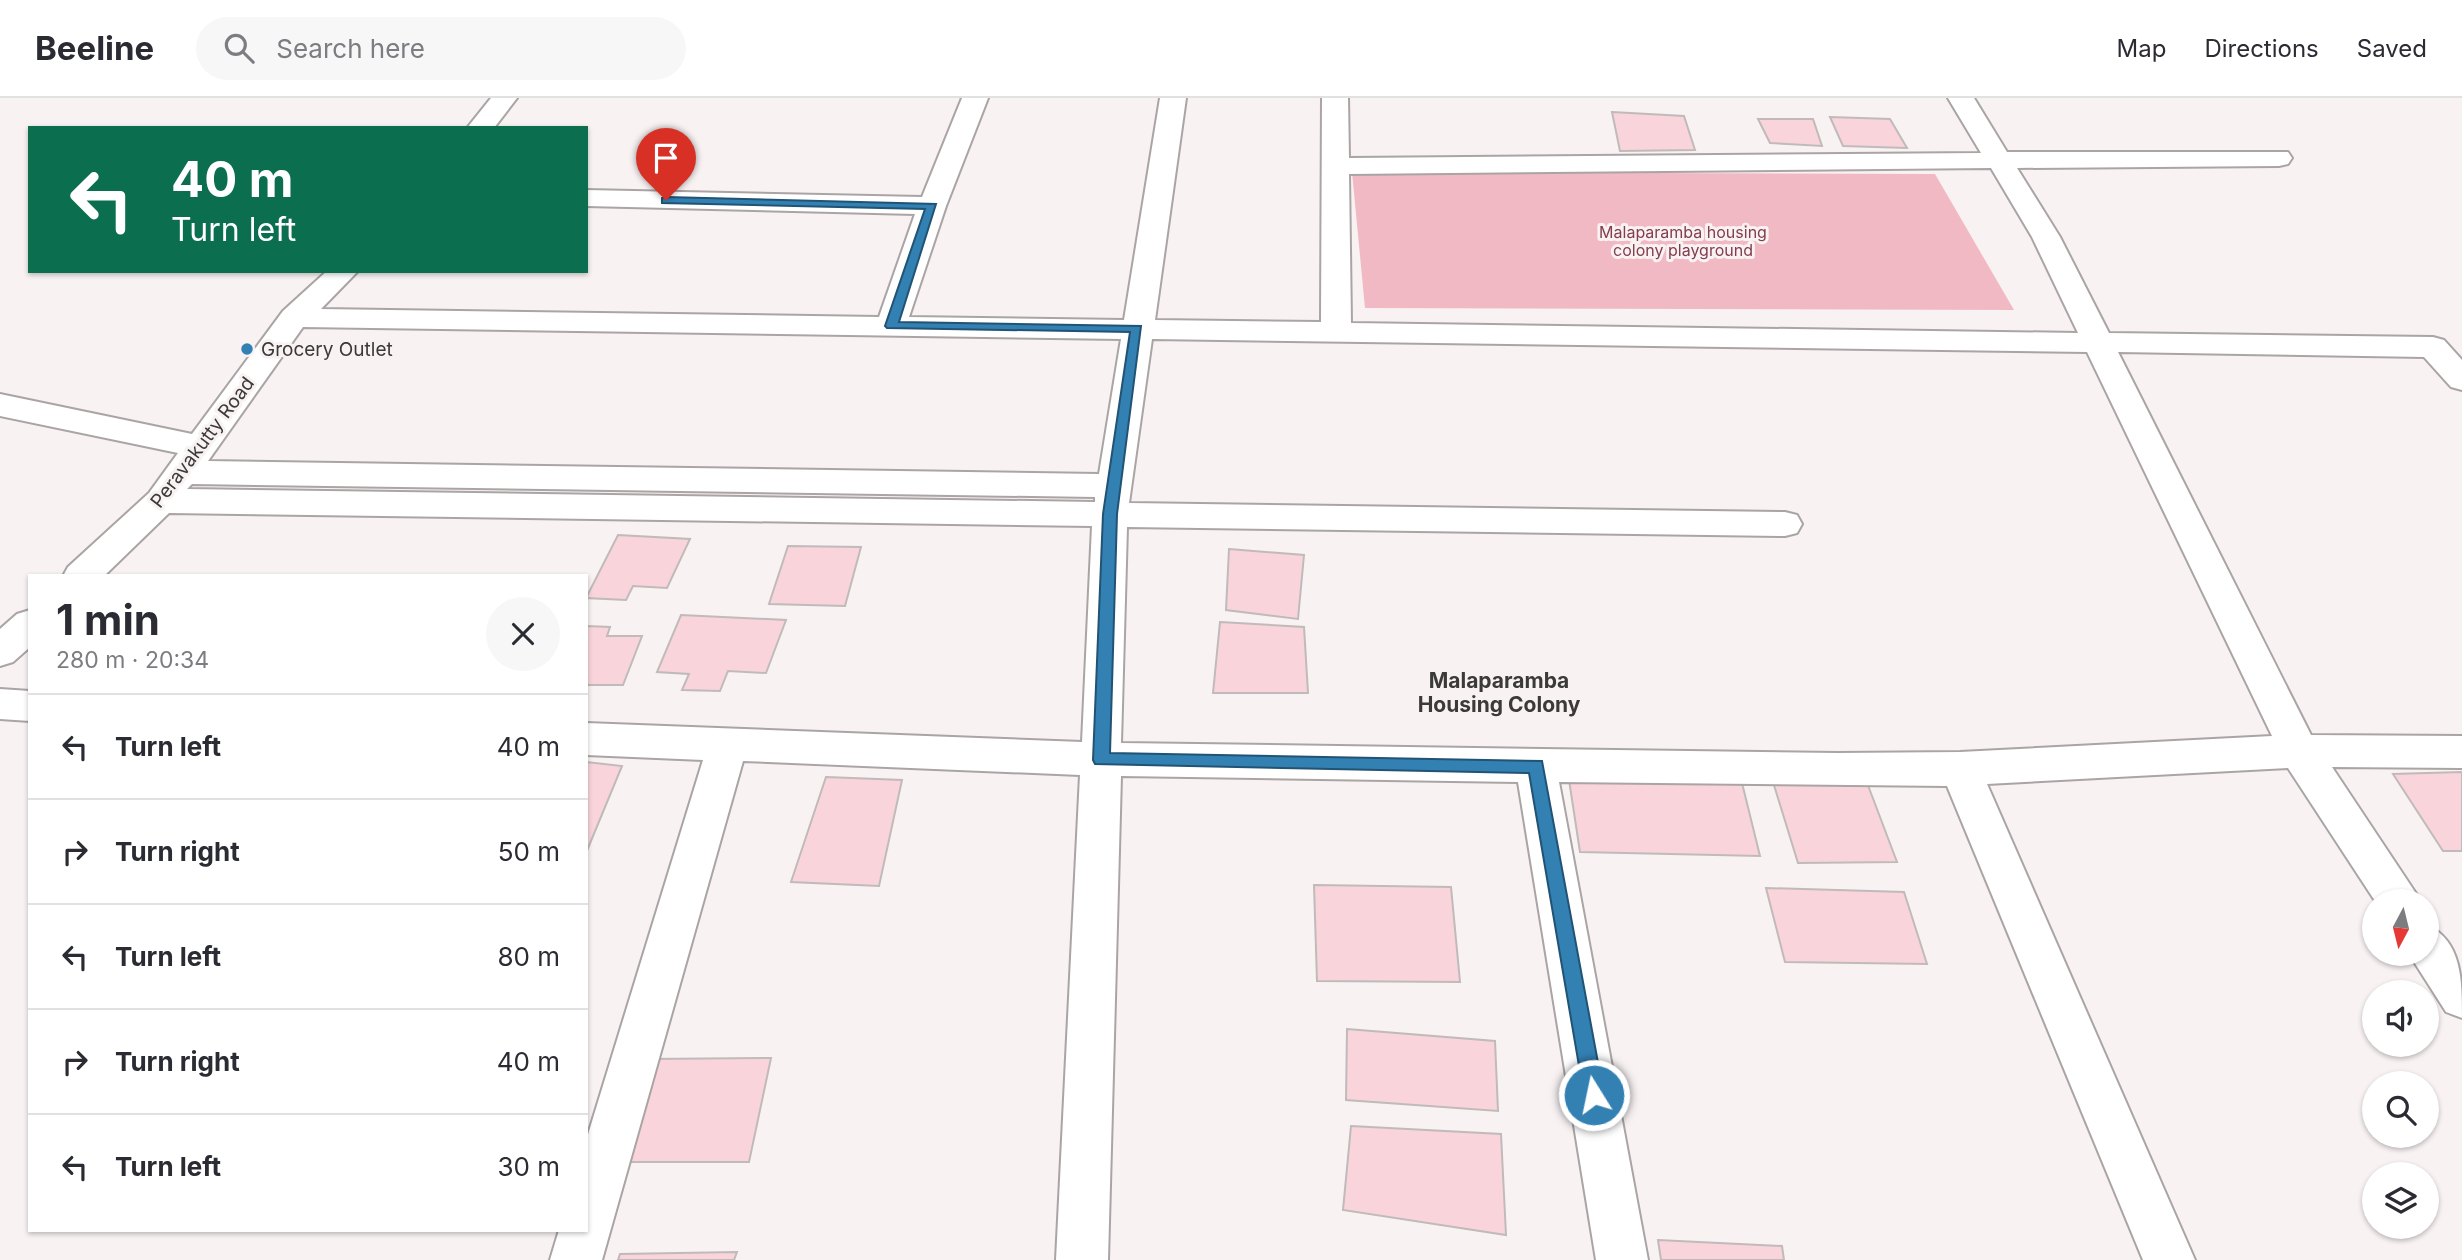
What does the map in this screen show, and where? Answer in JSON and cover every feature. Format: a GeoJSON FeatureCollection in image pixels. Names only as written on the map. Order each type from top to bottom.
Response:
{"type":"FeatureCollection","features":[{"type":"Feature","properties":{"kind":"street"},"geometry":{"type":"LineString","coordinates":[[482,126],[504,98]]}},
{"type":"Feature","properties":{"kind":"street"},"geometry":{"type":"LineString","coordinates":[[891,326],[932,206],[975,98]]}},
{"type":"Feature","properties":{"kind":"street"},"geometry":{"type":"LineString","coordinates":[[1082,1260],[1112,500],[1173,98]]}},
{"type":"Feature","properties":{"kind":"street"},"geometry":{"type":"LineString","coordinates":[[1335,98],[1336,331]]}},
{"type":"Feature","properties":{"kind":"street"},"geometry":{"type":"LineString","coordinates":[[1961,98],[2046,237],[2299,751],[2391,889]]}},
{"type":"Feature","properties":{"kind":"street"},"geometry":{"type":"LineString","coordinates":[[1336,166],[2000,163],[2279,158]]}},
{"type":"Feature","properties":{"kind":"street"},"geometry":{"type":"LineString","coordinates":[[588,198],[932,206]]}},
{"type":"Feature","properties":{"kind":"street","name":"Peravakutty Road"},"geometry":{"type":"LineString","coordinates":[[83,574],[161,501],[294,318],[342,273]]}},
{"type":"Feature","properties":{"kind":"street"},"geometry":{"type":"LineString","coordinates":[[294,318],[2433,347],[2462,380]]}},
{"type":"Feature","properties":{"kind":"street"},"geometry":{"type":"LineString","coordinates":[[0,405],[191,460],[1112,500],[1785,524]]}},
{"type":"Feature","properties":{"kind":"street"},"geometry":{"type":"LineString","coordinates":[[161,501],[1112,500]]}},
{"type":"Feature","properties":{"kind":"street"},"geometry":{"type":"LineString","coordinates":[[0,652],[28,626]]}},
{"type":"Feature","properties":{"kind":"street"},"geometry":{"type":"LineString","coordinates":[[0,704],[28,706]]}},
{"type":"Feature","properties":{"kind":"street"},"geometry":{"type":"LineString","coordinates":[[588,739],[1101,760],[1960,769],[2299,751],[2462,752]]}},
{"type":"Feature","properties":{"kind":"street"},"geometry":{"type":"LineString","coordinates":[[588,1221],[728,744]]}},
{"type":"Feature","properties":{"kind":"street"},"geometry":{"type":"LineString","coordinates":[[1536,766],[1622,1260]]}},
{"type":"Feature","properties":{"kind":"street"},"geometry":{"type":"LineString","coordinates":[[1960,769],[2169,1260]]}},
{"type":"Feature","properties":{"kind":"street"},"geometry":{"type":"LineString","coordinates":[[2440,964],[2462,997]]}},
{"type":"Feature","properties":{"kind":"street"},"geometry":{"type":"LineString","coordinates":[[576,1260],[585,1232]]}},
{"type":"Feature","properties":{"kind":"green space","name":"Malaparamba housing colony playground"},"geometry":{"type":"Polygon","coordinates":[[[1352,172],[1935,174],[2014,310],[1365,308],[1352,172]]]}},
{"type":"Feature","properties":{"kind":"building"},"geometry":{"type":"Polygon","coordinates":[[[1612,112],[1684,116],[1695,150],[1620,151],[1612,112]]]}},
{"type":"Feature","properties":{"kind":"building"},"geometry":{"type":"Polygon","coordinates":[[[1830,117],[1890,119],[1907,148],[1843,146],[1830,117]]]}},
{"type":"Feature","properties":{"kind":"building"},"geometry":{"type":"Polygon","coordinates":[[[1758,119],[1813,119],[1822,146],[1770,143],[1758,119]]]}},
{"type":"Feature","properties":{"kind":"building"},"geometry":{"type":"Polygon","coordinates":[[[618,535],[690,539],[667,588],[633,586],[626,600],[588,598],[618,535]]]}},
{"type":"Feature","properties":{"kind":"building"},"geometry":{"type":"Polygon","coordinates":[[[788,546],[861,547],[845,606],[769,604],[788,546]]]}},
{"type":"Feature","properties":{"kind":"building"},"geometry":{"type":"Polygon","coordinates":[[[1229,549],[1304,555],[1298,619],[1226,610],[1229,549]]]}},
{"type":"Feature","properties":{"kind":"building"},"geometry":{"type":"Polygon","coordinates":[[[681,615],[786,620],[766,673],[728,671],[720,691],[682,690],[689,674],[657,672],[681,615]]]}},
{"type":"Feature","properties":{"kind":"building"},"geometry":{"type":"Polygon","coordinates":[[[1220,622],[1304,627],[1308,693],[1213,693],[1220,622]]]}},
{"type":"Feature","properties":{"kind":"building"},"geometry":{"type":"Polygon","coordinates":[[[588,626],[610,627],[607,636],[642,636],[623,685],[588,685],[588,626]]]}},
{"type":"Feature","properties":{"kind":"building"},"geometry":{"type":"Polygon","coordinates":[[[588,762],[622,766],[588,848],[588,762]]]}},
{"type":"Feature","properties":{"kind":"building"},"geometry":{"type":"Polygon","coordinates":[[[2462,772],[2462,851],[2443,851],[2393,774],[2462,772]]]}},
{"type":"Feature","properties":{"kind":"building"},"geometry":{"type":"Polygon","coordinates":[[[826,777],[902,780],[879,886],[791,882],[826,777]]]}},
{"type":"Feature","properties":{"kind":"building"},"geometry":{"type":"Polygon","coordinates":[[[1569,780],[1742,783],[1760,856],[1580,852],[1569,780]]]}},
{"type":"Feature","properties":{"kind":"building"},"geometry":{"type":"Polygon","coordinates":[[[1866,780],[1897,862],[1798,863],[1773,782],[1866,780]]]}},
{"type":"Feature","properties":{"kind":"building"},"geometry":{"type":"Polygon","coordinates":[[[1314,885],[1451,887],[1460,982],[1317,981],[1314,885]]]}},
{"type":"Feature","properties":{"kind":"building"},"geometry":{"type":"Polygon","coordinates":[[[1766,888],[1904,892],[1927,964],[1785,962],[1766,888]]]}},
{"type":"Feature","properties":{"kind":"building"},"geometry":{"type":"Polygon","coordinates":[[[1347,1029],[1495,1041],[1498,1111],[1346,1100],[1347,1029]]]}},
{"type":"Feature","properties":{"kind":"building"},"geometry":{"type":"Polygon","coordinates":[[[771,1058],[749,1162],[620,1162],[648,1059],[771,1058]]]}},
{"type":"Feature","properties":{"kind":"building"},"geometry":{"type":"Polygon","coordinates":[[[1351,1126],[1501,1134],[1506,1235],[1343,1210],[1351,1126]]]}},
{"type":"Feature","properties":{"kind":"building"},"geometry":{"type":"Polygon","coordinates":[[[1658,1240],[1782,1246],[1784,1260],[1661,1260],[1658,1240]]]}},
{"type":"Feature","properties":{"kind":"building"},"geometry":{"type":"Polygon","coordinates":[[[737,1252],[734,1260],[618,1260],[620,1254],[737,1252]]]}},
{"type":"Feature","properties":{"kind":"place","name":"Grocery Outlet"},"geometry":{"type":"Point","coordinates":[247,349]}},
{"type":"Feature","properties":{"kind":"district","name":"Malaparamba Housing Colony"},"geometry":{"type":"Point","coordinates":[1499,693]}},
{"type":"Feature","properties":{"kind":"route"},"geometry":{"type":"LineString","coordinates":[[666,200],[932,206],[891,326],[1137,328],[1110,514],[1101,760],[1536,766],[1594,1095]]}}]}
